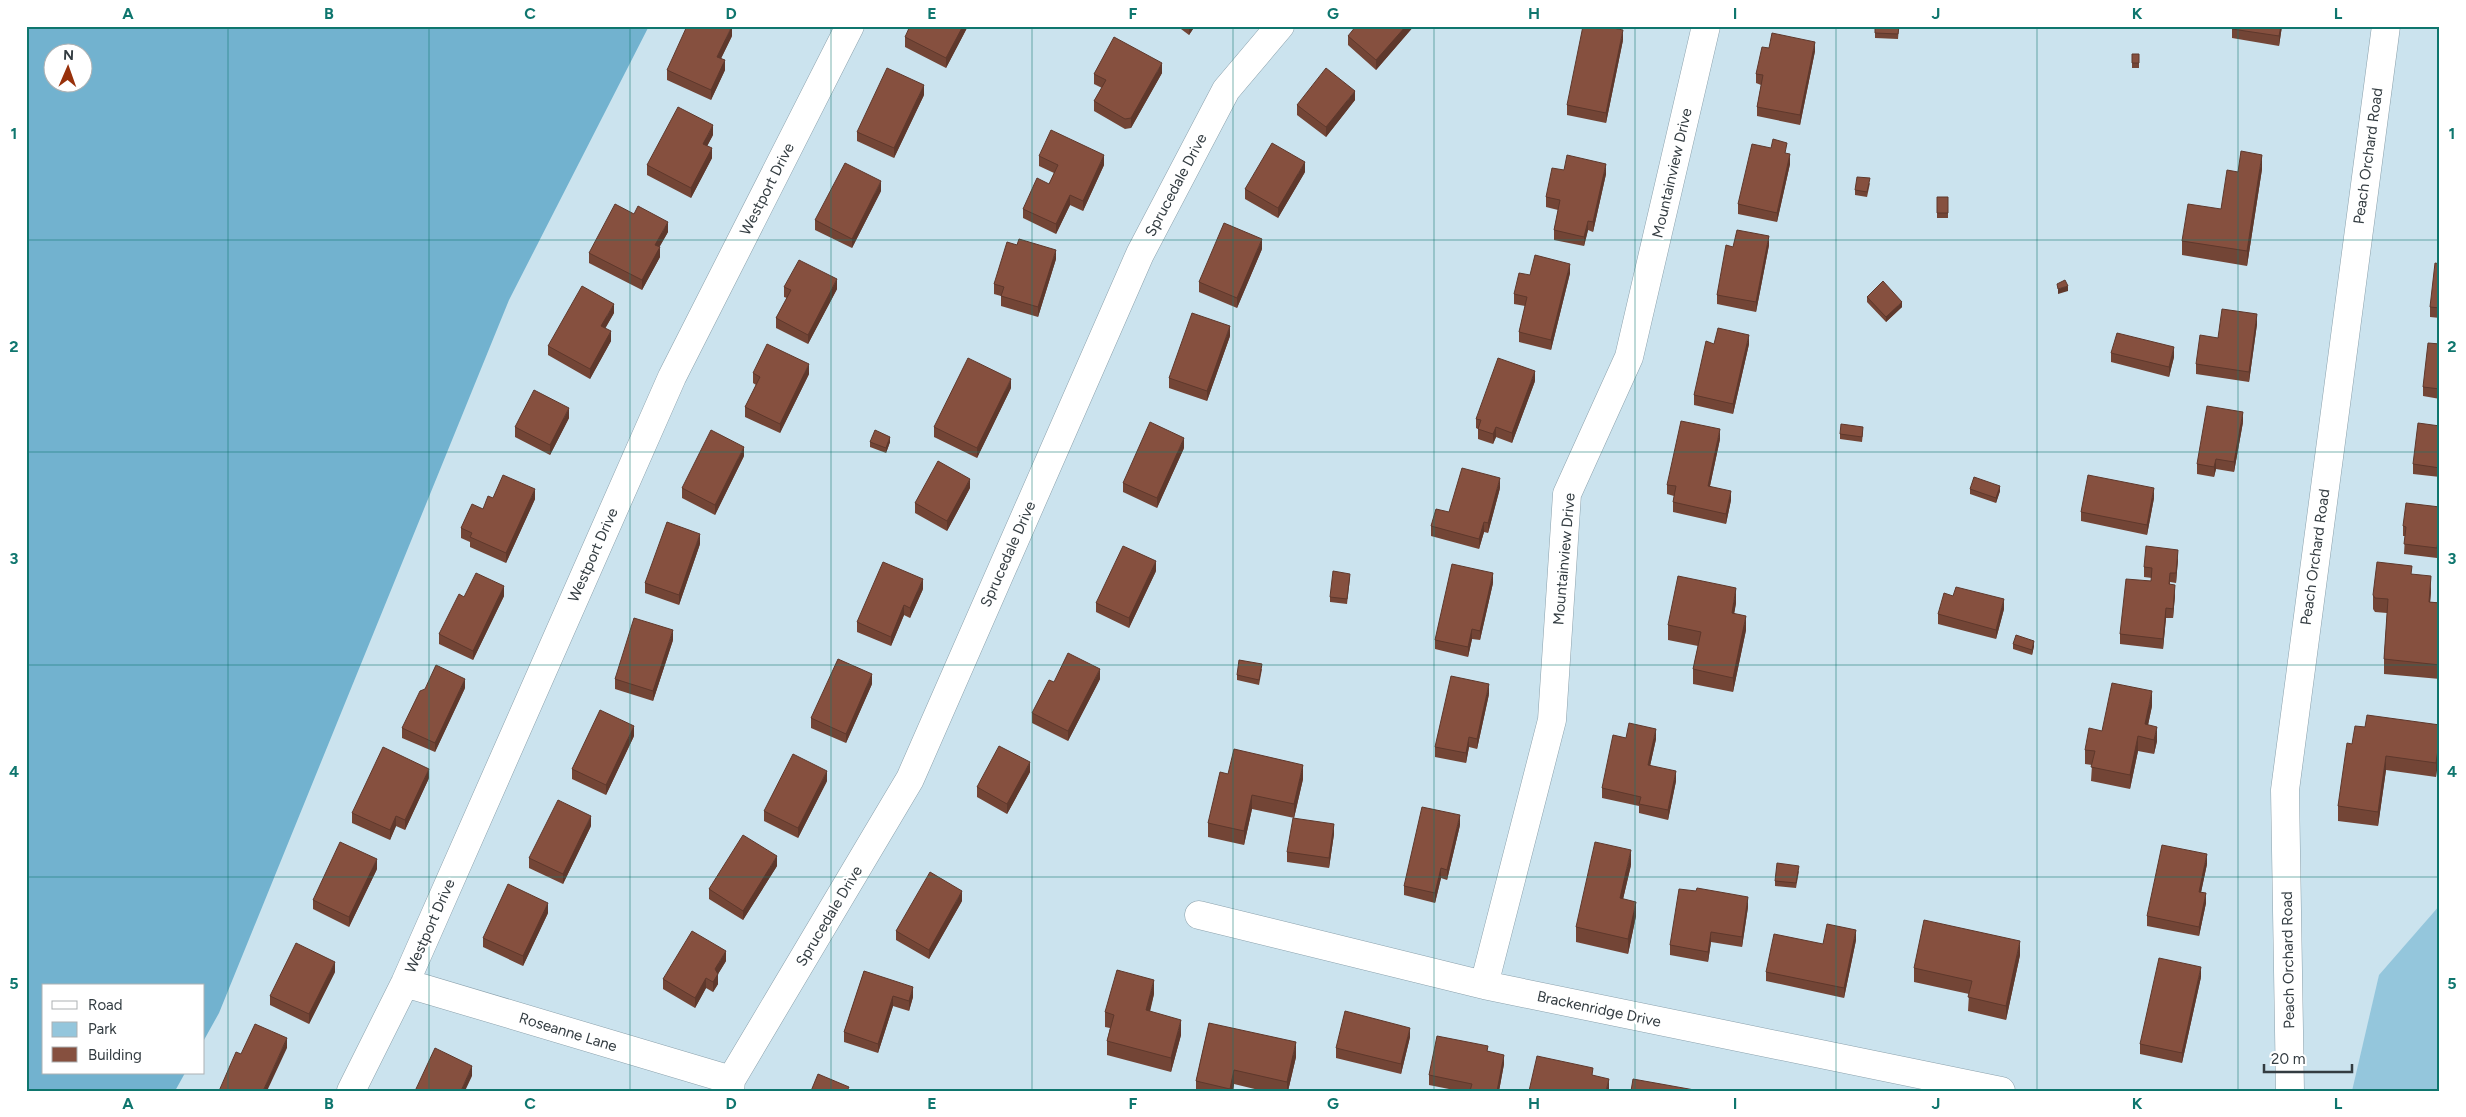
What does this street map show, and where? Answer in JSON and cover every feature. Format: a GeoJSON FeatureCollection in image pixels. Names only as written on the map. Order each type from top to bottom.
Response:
{"type":"FeatureCollection","features":[{"type":"Feature","properties":{"kind":"street","name":"Westport Drive"},"geometry":{"type":"LineString","coordinates":[[351,1091],[405,983],[672,377],[850,26]]}},
{"type":"Feature","properties":{"kind":"street","name":"Sprucedale Drive"},"geometry":{"type":"LineString","coordinates":[[731,1086],[910,779],[1140,254],[1226,90],[1280,26]]}},
{"type":"Feature","properties":{"kind":"street","name":"Mountainview Drive"},"geometry":{"type":"LineString","coordinates":[[1484,985],[1552,720],[1566,494],[1629,357],[1706,26]]}},
{"type":"Feature","properties":{"kind":"street","name":"Peach Orchard Road"},"geometry":{"type":"LineString","coordinates":[[2290,1091],[2285,790],[2386,26]]}},
{"type":"Feature","properties":{"kind":"street","name":"Brackenridge Drive"},"geometry":{"type":"LineString","coordinates":[[1199,915],[1484,985],[2002,1091]]}},
{"type":"Feature","properties":{"kind":"street","name":"Roseanne Lane"},"geometry":{"type":"LineString","coordinates":[[405,983],[731,1086]]}},
{"type":"Feature","properties":{"kind":"green space"},"geometry":{"type":"Polygon","coordinates":[[[2440,905],[2440,1091],[2352,1091],[2379,975],[2440,905]]]}},
{"type":"Feature","properties":{"kind":"shaded area"},"geometry":{"type":"Polygon","coordinates":[[[26,26],[649,26],[509,300],[219,1013],[205,1038],[205,984],[42,984],[42,1074],[184,1074],[175,1091],[26,1091],[26,26]]]}},
{"type":"Feature","properties":{"kind":"building"},"geometry":{"type":"Polygon","coordinates":[[[687,26],[732,26],[717,57],[725,60],[711,90],[667,70],[687,26]]]}},
{"type":"Feature","properties":{"kind":"building"},"geometry":{"type":"Polygon","coordinates":[[[910,26],[963,26],[946,58],[905,37],[910,26]]]}},
{"type":"Feature","properties":{"kind":"building"},"geometry":{"type":"Polygon","coordinates":[[[1356,26],[1406,26],[1376,60],[1348,36],[1356,26]]]}},
{"type":"Feature","properties":{"kind":"building"},"geometry":{"type":"Polygon","coordinates":[[[1583,26],[1603,26],[1623,30],[1606,113],[1567,105],[1583,26]]]}},
{"type":"Feature","properties":{"kind":"building"},"geometry":{"type":"Polygon","coordinates":[[[1875,26],[1899,26],[1898,34],[1875,33],[1875,26]]]}},
{"type":"Feature","properties":{"kind":"building"},"geometry":{"type":"Polygon","coordinates":[[[2233,26],[2281,26],[2279,36],[2232,29],[2233,26]]]}},
{"type":"Feature","properties":{"kind":"building"},"geometry":{"type":"Polygon","coordinates":[[[1772,33],[1815,42],[1800,115],[1757,107],[1763,75],[1756,74],[1762,47],[1769,48],[1772,33]]]}},
{"type":"Feature","properties":{"kind":"building"},"geometry":{"type":"Polygon","coordinates":[[[1114,37],[1162,63],[1131,118],[1125,119],[1094,101],[1106,80],[1094,74],[1114,37]]]}},
{"type":"Feature","properties":{"kind":"building"},"geometry":{"type":"Polygon","coordinates":[[[2132,54],[2139,54],[2139,63],[2132,63],[2132,54]]]}},
{"type":"Feature","properties":{"kind":"building"},"geometry":{"type":"Polygon","coordinates":[[[887,68],[924,85],[894,148],[857,132],[887,68]]]}},
{"type":"Feature","properties":{"kind":"building"},"geometry":{"type":"Polygon","coordinates":[[[1326,68],[1355,91],[1326,127],[1297,105],[1326,68]]]}},
{"type":"Feature","properties":{"kind":"building"},"geometry":{"type":"Polygon","coordinates":[[[678,107],[713,125],[703,144],[712,148],[691,188],[647,165],[678,107]]]}},
{"type":"Feature","properties":{"kind":"building"},"geometry":{"type":"Polygon","coordinates":[[[1051,130],[1104,155],[1083,201],[1070,195],[1056,224],[1023,209],[1037,178],[1049,184],[1058,165],[1039,156],[1051,130]]]}},
{"type":"Feature","properties":{"kind":"building"},"geometry":{"type":"Polygon","coordinates":[[[1773,139],[1787,143],[1785,153],[1790,154],[1777,213],[1738,204],[1752,144],[1771,148],[1773,139]]]}},
{"type":"Feature","properties":{"kind":"building"},"geometry":{"type":"Polygon","coordinates":[[[1272,143],[1305,162],[1278,208],[1245,189],[1272,143]]]}},
{"type":"Feature","properties":{"kind":"building"},"geometry":{"type":"Polygon","coordinates":[[[2241,151],[2262,155],[2247,251],[2182,241],[2188,204],[2221,209],[2227,170],[2238,172],[2241,151]]]}},
{"type":"Feature","properties":{"kind":"building"},"geometry":{"type":"Polygon","coordinates":[[[1567,155],[1606,164],[1593,222],[1588,221],[1584,237],[1554,230],[1560,200],[1546,197],[1552,168],[1564,170],[1567,155]]]}},
{"type":"Feature","properties":{"kind":"building"},"geometry":{"type":"Polygon","coordinates":[[[845,163],[881,181],[852,239],[815,220],[845,163]]]}},
{"type":"Feature","properties":{"kind":"building"},"geometry":{"type":"Polygon","coordinates":[[[1857,177],[1870,178],[1867,192],[1855,190],[1857,177]]]}},
{"type":"Feature","properties":{"kind":"building"},"geometry":{"type":"Polygon","coordinates":[[[1937,197],[1948,197],[1948,213],[1937,213],[1937,197]]]}},
{"type":"Feature","properties":{"kind":"building"},"geometry":{"type":"Polygon","coordinates":[[[615,204],[634,214],[638,206],[668,222],[655,245],[660,247],[642,280],[589,253],[615,204]]]}},
{"type":"Feature","properties":{"kind":"building"},"geometry":{"type":"Polygon","coordinates":[[[1224,223],[1262,239],[1237,298],[1199,282],[1224,223]]]}},
{"type":"Feature","properties":{"kind":"building"},"geometry":{"type":"Polygon","coordinates":[[[1737,230],[1769,236],[1756,302],[1717,295],[1726,245],[1733,247],[1737,230]]]}},
{"type":"Feature","properties":{"kind":"building"},"geometry":{"type":"Polygon","coordinates":[[[1019,239],[1056,250],[1038,307],[1001,296],[1004,287],[994,284],[1007,242],[1017,245],[1019,239]]]}},
{"type":"Feature","properties":{"kind":"building"},"geometry":{"type":"Polygon","coordinates":[[[1535,255],[1570,264],[1551,340],[1519,332],[1527,297],[1514,294],[1519,273],[1530,275],[1535,255]]]}},
{"type":"Feature","properties":{"kind":"building"},"geometry":{"type":"Polygon","coordinates":[[[799,260],[837,279],[808,335],[776,318],[791,290],[784,287],[799,260]]]}},
{"type":"Feature","properties":{"kind":"building"},"geometry":{"type":"Polygon","coordinates":[[[2435,263],[2440,264],[2440,308],[2430,307],[2435,263]]]}},
{"type":"Feature","properties":{"kind":"building"},"geometry":{"type":"Polygon","coordinates":[[[2065,280],[2068,286],[2058,289],[2057,284],[2065,280]]]}},
{"type":"Feature","properties":{"kind":"building"},"geometry":{"type":"Polygon","coordinates":[[[1883,281],[1902,302],[1886,317],[1867,297],[1883,281]]]}},
{"type":"Feature","properties":{"kind":"building"},"geometry":{"type":"Polygon","coordinates":[[[582,286],[614,304],[601,326],[611,331],[590,369],[548,346],[582,286]]]}},
{"type":"Feature","properties":{"kind":"building"},"geometry":{"type":"Polygon","coordinates":[[[2222,309],[2257,314],[2249,372],[2196,364],[2200,335],[2218,338],[2222,309]]]}},
{"type":"Feature","properties":{"kind":"building"},"geometry":{"type":"Polygon","coordinates":[[[1192,313],[1230,326],[1207,391],[1169,378],[1192,313]]]}},
{"type":"Feature","properties":{"kind":"building"},"geometry":{"type":"Polygon","coordinates":[[[1718,328],[1749,335],[1733,404],[1694,395],[1706,341],[1714,344],[1718,328]]]}},
{"type":"Feature","properties":{"kind":"building"},"geometry":{"type":"Polygon","coordinates":[[[2117,333],[2174,347],[2169,367],[2111,353],[2117,333]]]}},
{"type":"Feature","properties":{"kind":"building"},"geometry":{"type":"Polygon","coordinates":[[[2428,343],[2440,344],[2440,389],[2423,387],[2428,343]]]}},
{"type":"Feature","properties":{"kind":"building"},"geometry":{"type":"Polygon","coordinates":[[[767,344],[809,364],[780,424],[745,407],[760,377],[753,373],[767,344]]]}},
{"type":"Feature","properties":{"kind":"building"},"geometry":{"type":"Polygon","coordinates":[[[968,358],[1011,379],[977,448],[934,427],[968,358]]]}},
{"type":"Feature","properties":{"kind":"building"},"geometry":{"type":"Polygon","coordinates":[[[1498,358],[1535,371],[1512,433],[1496,427],[1493,434],[1478,429],[1481,420],[1476,419],[1498,358]]]}},
{"type":"Feature","properties":{"kind":"building"},"geometry":{"type":"Polygon","coordinates":[[[534,390],[569,408],[550,445],[515,427],[534,390]]]}},
{"type":"Feature","properties":{"kind":"building"},"geometry":{"type":"Polygon","coordinates":[[[2207,406],[2243,412],[2234,462],[2216,459],[2214,467],[2197,464],[2207,406]]]}},
{"type":"Feature","properties":{"kind":"building"},"geometry":{"type":"Polygon","coordinates":[[[1681,421],[1720,429],[1708,486],[1731,491],[1726,514],[1673,502],[1676,486],[1667,485],[1681,421]]]}},
{"type":"Feature","properties":{"kind":"building"},"geometry":{"type":"Polygon","coordinates":[[[1150,422],[1184,438],[1157,498],[1123,483],[1150,422]]]}},
{"type":"Feature","properties":{"kind":"building"},"geometry":{"type":"Polygon","coordinates":[[[2418,423],[2440,426],[2440,468],[2413,464],[2418,423]]]}},
{"type":"Feature","properties":{"kind":"building"},"geometry":{"type":"Polygon","coordinates":[[[1841,424],[1863,427],[1862,437],[1840,434],[1841,424]]]}},
{"type":"Feature","properties":{"kind":"building"},"geometry":{"type":"Polygon","coordinates":[[[711,430],[744,447],[715,505],[682,488],[711,430]]]}},
{"type":"Feature","properties":{"kind":"building"},"geometry":{"type":"Polygon","coordinates":[[[875,430],[890,437],[886,448],[870,442],[875,430]]]}},
{"type":"Feature","properties":{"kind":"building"},"geometry":{"type":"Polygon","coordinates":[[[938,461],[970,479],[947,521],[915,503],[938,461]]]}},
{"type":"Feature","properties":{"kind":"building"},"geometry":{"type":"Polygon","coordinates":[[[1462,468],[1500,478],[1488,523],[1484,522],[1479,539],[1431,526],[1436,509],[1449,512],[1462,468]]]}},
{"type":"Feature","properties":{"kind":"building"},"geometry":{"type":"Polygon","coordinates":[[[503,475],[535,489],[506,553],[470,537],[472,533],[461,528],[472,504],[483,509],[488,496],[493,498],[503,475]]]}},
{"type":"Feature","properties":{"kind":"building"},"geometry":{"type":"Polygon","coordinates":[[[2088,475],[2154,488],[2147,525],[2081,512],[2088,475]]]}},
{"type":"Feature","properties":{"kind":"building"},"geometry":{"type":"Polygon","coordinates":[[[1974,477],[2000,486],[1996,498],[1970,489],[1974,477]]]}},
{"type":"Feature","properties":{"kind":"building"},"geometry":{"type":"Polygon","coordinates":[[[2406,503],[2440,507],[2437,548],[2404,544],[2406,527],[2403,526],[2406,503]]]}},
{"type":"Feature","properties":{"kind":"building"},"geometry":{"type":"Polygon","coordinates":[[[667,522],[700,534],[679,595],[645,583],[667,522]]]}},
{"type":"Feature","properties":{"kind":"building"},"geometry":{"type":"Polygon","coordinates":[[[1123,546],[1156,561],[1129,618],[1096,603],[1123,546]]]}},
{"type":"Feature","properties":{"kind":"building"},"geometry":{"type":"Polygon","coordinates":[[[2146,546],[2178,550],[2176,573],[2170,573],[2169,584],[2175,585],[2173,609],[2166,608],[2163,639],[2120,634],[2126,579],[2151,581],[2152,568],[2144,567],[2146,546]]]}},
{"type":"Feature","properties":{"kind":"building"},"geometry":{"type":"Polygon","coordinates":[[[883,562],[923,579],[910,608],[904,605],[891,637],[857,622],[883,562]]]}},
{"type":"Feature","properties":{"kind":"building"},"geometry":{"type":"Polygon","coordinates":[[[2377,562],[2412,566],[2411,574],[2431,576],[2429,602],[2440,603],[2440,665],[2384,659],[2388,599],[2375,598],[2373,595],[2377,562]]]}},
{"type":"Feature","properties":{"kind":"building"},"geometry":{"type":"Polygon","coordinates":[[[1452,564],[1493,573],[1480,631],[1472,629],[1468,647],[1435,640],[1452,564]]]}},
{"type":"Feature","properties":{"kind":"building"},"geometry":{"type":"Polygon","coordinates":[[[1333,571],[1350,574],[1347,599],[1330,597],[1333,571]]]}},
{"type":"Feature","properties":{"kind":"building"},"geometry":{"type":"Polygon","coordinates":[[[476,573],[504,586],[473,651],[439,634],[459,594],[464,597],[476,573]]]}},
{"type":"Feature","properties":{"kind":"building"},"geometry":{"type":"Polygon","coordinates":[[[1678,576],[1736,588],[1732,613],[1746,616],[1733,678],[1693,669],[1701,632],[1668,625],[1678,576]]]}},
{"type":"Feature","properties":{"kind":"building"},"geometry":{"type":"Polygon","coordinates":[[[1956,587],[2004,599],[1996,630],[1938,614],[1944,593],[1953,596],[1956,587]]]}},
{"type":"Feature","properties":{"kind":"building"},"geometry":{"type":"Polygon","coordinates":[[[634,618],[673,630],[653,691],[615,679],[634,618]]]}},
{"type":"Feature","properties":{"kind":"building"},"geometry":{"type":"Polygon","coordinates":[[[2016,635],[2034,641],[2032,650],[2013,644],[2016,635]]]}},
{"type":"Feature","properties":{"kind":"building"},"geometry":{"type":"Polygon","coordinates":[[[1068,653],[1100,669],[1068,731],[1032,713],[1049,680],[1054,682],[1068,653]]]}},
{"type":"Feature","properties":{"kind":"building"},"geometry":{"type":"Polygon","coordinates":[[[838,659],[872,674],[846,734],[811,718],[838,659]]]}},
{"type":"Feature","properties":{"kind":"building"},"geometry":{"type":"Polygon","coordinates":[[[1239,660],[1262,664],[1259,680],[1237,675],[1239,660]]]}},
{"type":"Feature","properties":{"kind":"building"},"geometry":{"type":"Polygon","coordinates":[[[436,665],[465,679],[435,743],[402,728],[420,691],[425,689],[436,665]]]}},
{"type":"Feature","properties":{"kind":"building"},"geometry":{"type":"Polygon","coordinates":[[[1451,676],[1489,684],[1477,739],[1469,737],[1466,753],[1435,747],[1451,676]]]}},
{"type":"Feature","properties":{"kind":"building"},"geometry":{"type":"Polygon","coordinates":[[[2112,683],[2152,691],[2145,724],[2157,727],[2154,740],[2138,736],[2130,775],[2091,767],[2095,751],[2085,750],[2089,728],[2102,731],[2112,683]]]}},
{"type":"Feature","properties":{"kind":"building"},"geometry":{"type":"Polygon","coordinates":[[[600,710],[634,726],[606,785],[572,769],[600,710]]]}},
{"type":"Feature","properties":{"kind":"building"},"geometry":{"type":"Polygon","coordinates":[[[2367,715],[2440,725],[2436,763],[2386,756],[2378,812],[2338,806],[2347,743],[2352,744],[2355,726],[2365,727],[2367,715]]]}},
{"type":"Feature","properties":{"kind":"building"},"geometry":{"type":"Polygon","coordinates":[[[1629,723],[1656,729],[1648,765],[1676,771],[1668,810],[1639,804],[1641,797],[1602,788],[1613,735],[1626,738],[1629,723]]]}},
{"type":"Feature","properties":{"kind":"building"},"geometry":{"type":"Polygon","coordinates":[[[999,746],[1030,762],[1007,804],[977,787],[999,746]]]}},
{"type":"Feature","properties":{"kind":"building"},"geometry":{"type":"Polygon","coordinates":[[[383,747],[429,769],[405,820],[396,816],[390,830],[352,813],[383,747]]]}},
{"type":"Feature","properties":{"kind":"building"},"geometry":{"type":"Polygon","coordinates":[[[1234,749],[1303,765],[1294,804],[1252,795],[1244,831],[1208,823],[1220,772],[1228,774],[1234,749]]]}},
{"type":"Feature","properties":{"kind":"building"},"geometry":{"type":"Polygon","coordinates":[[[793,754],[827,771],[798,828],[764,811],[793,754]]]}},
{"type":"Feature","properties":{"kind":"building"},"geometry":{"type":"Polygon","coordinates":[[[558,800],[591,816],[563,874],[529,858],[558,800]]]}},
{"type":"Feature","properties":{"kind":"building"},"geometry":{"type":"Polygon","coordinates":[[[1422,807],[1460,815],[1447,870],[1441,868],[1435,893],[1404,886],[1422,807]]]}},
{"type":"Feature","properties":{"kind":"building"},"geometry":{"type":"Polygon","coordinates":[[[1293,818],[1334,824],[1329,858],[1287,852],[1293,818]]]}},
{"type":"Feature","properties":{"kind":"building"},"geometry":{"type":"Polygon","coordinates":[[[743,835],[777,856],[743,911],[709,889],[743,835]]]}},
{"type":"Feature","properties":{"kind":"building"},"geometry":{"type":"Polygon","coordinates":[[[340,842],[377,859],[349,917],[313,900],[340,842]]]}},
{"type":"Feature","properties":{"kind":"building"},"geometry":{"type":"Polygon","coordinates":[[[1595,842],[1631,850],[1620,898],[1636,902],[1628,939],[1576,927],[1595,842]]]}},
{"type":"Feature","properties":{"kind":"building"},"geometry":{"type":"Polygon","coordinates":[[[2162,845],[2207,854],[2199,892],[2206,893],[2199,927],[2147,916],[2162,845]]]}},
{"type":"Feature","properties":{"kind":"building"},"geometry":{"type":"Polygon","coordinates":[[[1777,863],[1799,866],[1796,883],[1775,881],[1777,863]]]}},
{"type":"Feature","properties":{"kind":"building"},"geometry":{"type":"Polygon","coordinates":[[[930,872],[962,891],[929,950],[896,931],[930,872]]]}},
{"type":"Feature","properties":{"kind":"building"},"geometry":{"type":"Polygon","coordinates":[[[508,884],[548,903],[523,956],[483,938],[508,884]]]}},
{"type":"Feature","properties":{"kind":"building"},"geometry":{"type":"Polygon","coordinates":[[[1697,888],[1748,897],[1742,937],[1711,932],[1708,952],[1670,945],[1679,889],[1696,891],[1697,888]]]}},
{"type":"Feature","properties":{"kind":"building"},"geometry":{"type":"Polygon","coordinates":[[[1924,920],[2020,941],[2006,1006],[1968,997],[1972,981],[1914,968],[1924,920]]]}},
{"type":"Feature","properties":{"kind":"building"},"geometry":{"type":"Polygon","coordinates":[[[1827,924],[1856,930],[1844,988],[1766,972],[1774,934],[1823,944],[1827,924]]]}},
{"type":"Feature","properties":{"kind":"building"},"geometry":{"type":"Polygon","coordinates":[[[692,931],[726,951],[715,969],[718,974],[713,982],[706,978],[695,998],[663,979],[692,931]]]}},
{"type":"Feature","properties":{"kind":"building"},"geometry":{"type":"Polygon","coordinates":[[[296,943],[335,962],[309,1014],[270,996],[296,943]]]}},
{"type":"Feature","properties":{"kind":"building"},"geometry":{"type":"Polygon","coordinates":[[[2159,958],[2201,967],[2182,1053],[2140,1044],[2159,958]]]}},
{"type":"Feature","properties":{"kind":"building"},"geometry":{"type":"Polygon","coordinates":[[[1117,970],[1154,980],[1146,1010],[1181,1020],[1171,1058],[1107,1041],[1114,1015],[1105,1012],[1117,970]]]}},
{"type":"Feature","properties":{"kind":"building"},"geometry":{"type":"Polygon","coordinates":[[[864,971],[913,987],[909,1001],[893,996],[878,1044],[844,1032],[864,971]]]}},
{"type":"Feature","properties":{"kind":"building"},"geometry":{"type":"Polygon","coordinates":[[[1345,1011],[1410,1028],[1401,1064],[1336,1048],[1345,1011]]]}},
{"type":"Feature","properties":{"kind":"building"},"geometry":{"type":"Polygon","coordinates":[[[1209,1023],[1296,1042],[1287,1082],[1234,1070],[1230,1089],[1196,1081],[1209,1023]]]}},
{"type":"Feature","properties":{"kind":"building"},"geometry":{"type":"Polygon","coordinates":[[[255,1024],[287,1038],[263,1091],[219,1091],[236,1052],[241,1054],[255,1024]]]}},
{"type":"Feature","properties":{"kind":"building"},"geometry":{"type":"Polygon","coordinates":[[[1437,1036],[1488,1046],[1487,1051],[1504,1055],[1497,1091],[1470,1091],[1472,1084],[1429,1075],[1437,1036]]]}},
{"type":"Feature","properties":{"kind":"building"},"geometry":{"type":"Polygon","coordinates":[[[435,1048],[472,1066],[461,1091],[415,1091],[435,1048]]]}},
{"type":"Feature","properties":{"kind":"building"},"geometry":{"type":"Polygon","coordinates":[[[1537,1056],[1593,1068],[1592,1075],[1609,1079],[1606,1091],[1529,1091],[1537,1056]]]}},
{"type":"Feature","properties":{"kind":"building"},"geometry":{"type":"Polygon","coordinates":[[[818,1074],[849,1087],[847,1091],[811,1091],[818,1074]]]}},
{"type":"Feature","properties":{"kind":"building"},"geometry":{"type":"Polygon","coordinates":[[[1633,1079],[1700,1091],[1631,1091],[1633,1079]]]}}]}
